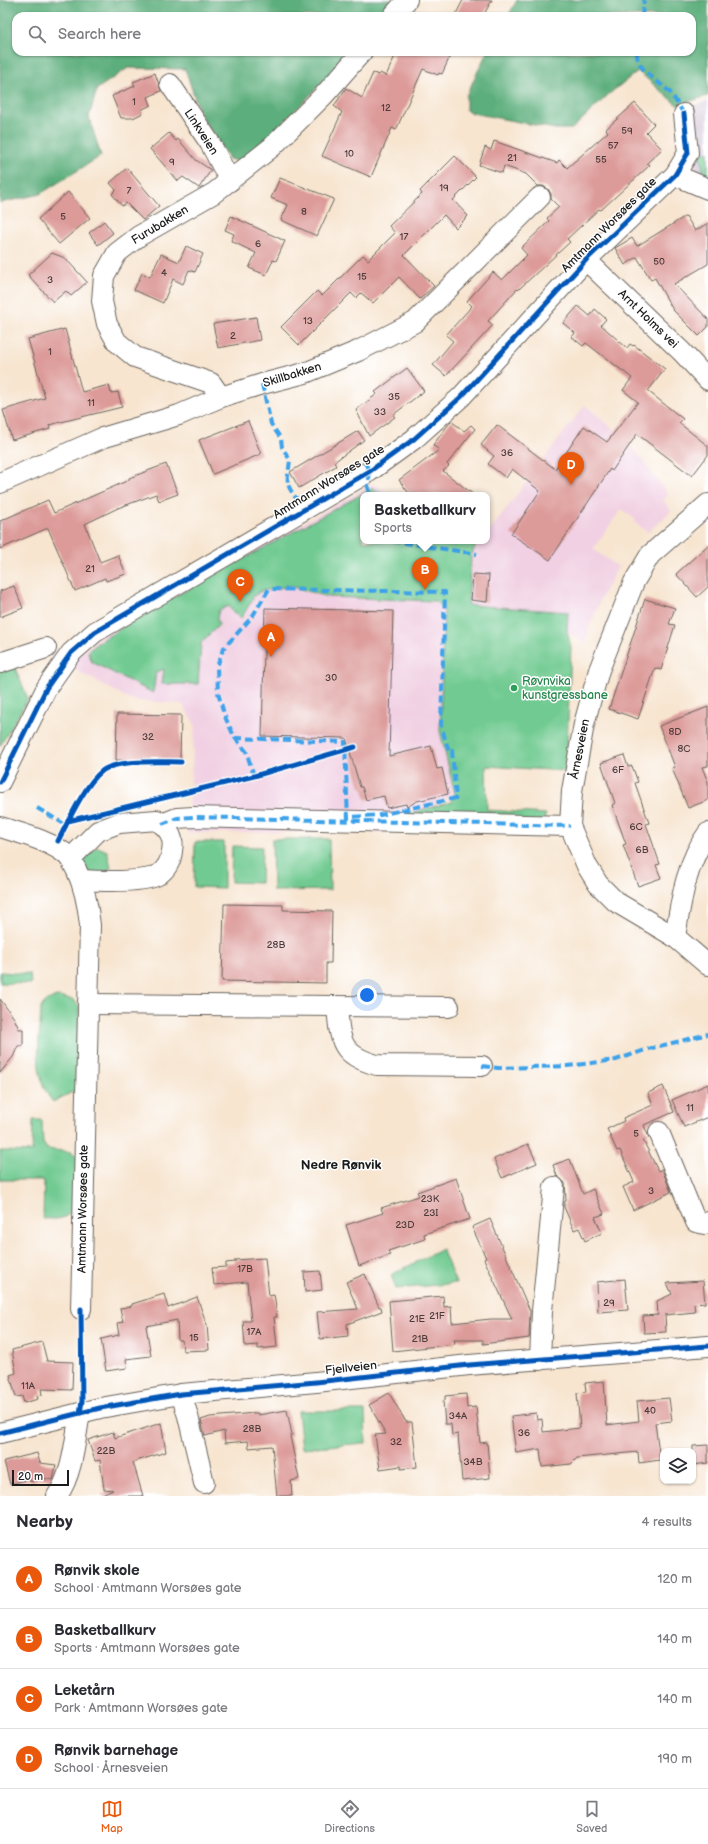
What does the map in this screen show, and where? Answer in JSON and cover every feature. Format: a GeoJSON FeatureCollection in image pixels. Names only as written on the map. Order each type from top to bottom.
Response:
{"type":"FeatureCollection","features":[{"type":"Feature","properties":{"kind":"street"},"geometry":{"type":"LineString","coordinates":[[396,12],[407,0]]}},
{"type":"Feature","properties":{"kind":"street","name":"Furubakken"},"geometry":{"type":"LineString","coordinates":[[221,397],[210,383],[135,357],[117,342],[107,324],[102,301],[104,276],[117,253],[139,236],[214,193],[272,147],[324,95],[358,56]]}},
{"type":"Feature","properties":{"kind":"street","name":"Linkveien"},"geometry":{"type":"LineString","coordinates":[[170,84],[210,143],[230,181]]}},
{"type":"Feature","properties":{"kind":"street","name":"Amtmann Worsøes gate"},"geometry":{"type":"LineString","coordinates":[[0,782],[47,687],[77,646],[95,632],[370,471],[414,439],[460,397],[586,260],[675,175],[688,153],[684,114]]}},
{"type":"Feature","properties":{"kind":"street","name":"Amtmann Worsøes gate"},"geometry":{"type":"LineString","coordinates":[[675,175],[708,189]]}},
{"type":"Feature","properties":{"kind":"street","name":"Skillbakken"},"geometry":{"type":"LineString","coordinates":[[0,482],[102,438],[179,415],[221,397],[304,373],[358,351],[414,322],[540,197]]}},
{"type":"Feature","properties":{"kind":"street","name":"Arnt Holms vei"},"geometry":{"type":"LineString","coordinates":[[586,260],[682,352],[708,380]]}},
{"type":"Feature","properties":{"kind":"street","name":"Årnesveien"},"geometry":{"type":"LineString","coordinates":[[708,504],[650,555],[634,582],[599,670],[584,724],[572,790],[570,826],[587,866],[598,884],[616,902],[675,937],[708,964]]}},
{"type":"Feature","properties":{"kind":"street"},"geometry":{"type":"LineString","coordinates":[[0,662],[46,648]]}},
{"type":"Feature","properties":{"kind":"street"},"geometry":{"type":"LineString","coordinates":[[162,824],[177,818],[193,817],[570,826]]}},
{"type":"Feature","properties":{"kind":"street"},"geometry":{"type":"LineString","coordinates":[[0,827],[29,836],[54,848],[70,858],[98,831],[119,823],[141,820],[157,820],[167,828],[172,839],[172,851],[168,865],[158,875],[111,882],[81,880]]}},
{"type":"Feature","properties":{"kind":"street"},"geometry":{"type":"LineString","coordinates":[[675,937],[687,876],[694,858],[708,833]]}},
{"type":"Feature","properties":{"kind":"street","name":"Amtmann Worsøes gate"},"geometry":{"type":"LineString","coordinates":[[70,858],[81,880],[88,901],[90,925],[81,1309]]}},
{"type":"Feature","properties":{"kind":"street"},"geometry":{"type":"LineString","coordinates":[[88,1004],[449,1007]]}},
{"type":"Feature","properties":{"kind":"street"},"geometry":{"type":"LineString","coordinates":[[337,1007],[341,1036],[345,1049],[353,1057],[364,1062],[377,1065],[482,1066]]}},
{"type":"Feature","properties":{"kind":"street"},"geometry":{"type":"LineString","coordinates":[[659,1132],[696,1222],[704,1224],[708,1222]]}},
{"type":"Feature","properties":{"kind":"street"},"geometry":{"type":"LineString","coordinates":[[540,1360],[542,1311],[554,1187]]}},
{"type":"Feature","properties":{"kind":"street","name":"Fjellveien"},"geometry":{"type":"LineString","coordinates":[[0,1433],[100,1408],[181,1394],[540,1360],[708,1346]]}},
{"type":"Feature","properties":{"kind":"street"},"geometry":{"type":"LineString","coordinates":[[181,1394],[204,1483]]}},
{"type":"Feature","properties":{"kind":"street"},"geometry":{"type":"LineString","coordinates":[[57,1496],[62,1489],[70,1464],[80,1413]]}},
{"type":"Feature","properties":{"kind":"shaded area"},"geometry":{"type":"Polygon","coordinates":[[[708,101],[708,183],[697,176],[688,107],[708,101]]]}},
{"type":"Feature","properties":{"kind":"shaded area"},"geometry":{"type":"Polygon","coordinates":[[[585,405],[626,439],[669,495],[663,500],[671,511],[648,532],[634,522],[635,519],[621,509],[593,549],[618,567],[603,594],[590,625],[585,643],[567,631],[568,613],[468,786],[386,833],[371,831],[187,833],[195,724],[182,704],[132,700],[77,671],[73,660],[100,637],[166,598],[374,484],[386,492],[360,492],[360,544],[476,544],[478,546],[480,544],[490,544],[490,530],[585,405]]]}},
{"type":"Feature","properties":{"kind":"green space"},"geometry":{"type":"Polygon","coordinates":[[[0,0],[396,0],[386,12],[12,12],[12,56],[346,56],[297,109],[240,162],[229,159],[201,116],[185,69],[128,68],[97,89],[89,117],[101,156],[40,194],[0,203],[0,0]]]}},
{"type":"Feature","properties":{"kind":"green space"},"geometry":{"type":"Polygon","coordinates":[[[517,0],[708,0],[708,96],[677,105],[638,71],[609,94],[572,129],[555,129],[472,113],[466,110],[466,96],[485,56],[696,56],[696,12],[510,12],[517,0]]]}},
{"type":"Feature","properties":{"kind":"green space"},"geometry":{"type":"Polygon","coordinates":[[[708,152],[708,177],[704,175],[700,153],[708,152]]]}},
{"type":"Feature","properties":{"kind":"green space"},"geometry":{"type":"Polygon","coordinates":[[[373,488],[378,492],[366,492],[373,488]]]}},
{"type":"Feature","properties":{"kind":"green space"},"geometry":{"type":"Polygon","coordinates":[[[360,495],[360,544],[476,544],[471,557],[468,605],[568,612],[567,631],[571,647],[566,771],[486,766],[487,810],[546,814],[543,822],[398,816],[451,802],[455,794],[440,731],[444,609],[436,601],[328,597],[290,586],[261,591],[252,597],[253,599],[241,618],[232,611],[229,606],[219,610],[217,618],[219,625],[201,643],[198,684],[162,684],[164,669],[156,672],[153,693],[92,662],[88,652],[96,644],[143,614],[360,495]]]}},
{"type":"Feature","properties":{"kind":"green space"},"geometry":{"type":"Polygon","coordinates":[[[13,663],[28,699],[0,746],[0,669],[13,663]]]}},
{"type":"Feature","properties":{"kind":"green space"},"geometry":{"type":"Polygon","coordinates":[[[272,839],[329,839],[330,890],[273,891],[272,839]]]}},
{"type":"Feature","properties":{"kind":"green space"},"geometry":{"type":"Polygon","coordinates":[[[195,842],[224,842],[224,888],[194,887],[195,842]]]}},
{"type":"Feature","properties":{"kind":"green space"},"geometry":{"type":"Polygon","coordinates":[[[232,846],[262,847],[261,883],[231,882],[232,846]]]}},
{"type":"Feature","properties":{"kind":"green space"},"geometry":{"type":"Polygon","coordinates":[[[98,847],[107,851],[111,867],[105,874],[91,874],[86,870],[83,860],[91,851],[98,847]]]}},
{"type":"Feature","properties":{"kind":"green space"},"geometry":{"type":"Polygon","coordinates":[[[0,972],[30,974],[31,984],[0,983],[0,972]]]}},
{"type":"Feature","properties":{"kind":"green space"},"geometry":{"type":"Polygon","coordinates":[[[58,997],[74,1000],[79,1006],[78,1089],[53,1102],[46,1092],[42,1081],[38,1057],[41,1008],[48,1000],[58,997]]]}},
{"type":"Feature","properties":{"kind":"green space"},"geometry":{"type":"Polygon","coordinates":[[[33,1120],[42,1120],[43,1143],[47,1149],[71,1152],[77,1157],[77,1192],[75,1201],[73,1208],[68,1214],[60,1219],[43,1219],[44,1180],[0,1180],[0,1151],[32,1152],[33,1120]]]}},
{"type":"Feature","properties":{"kind":"green space"},"geometry":{"type":"Polygon","coordinates":[[[442,1249],[456,1283],[396,1289],[391,1275],[442,1249]]]}},
{"type":"Feature","properties":{"kind":"green space"},"geometry":{"type":"Polygon","coordinates":[[[298,1411],[365,1411],[366,1443],[302,1448],[298,1411]]]}},
{"type":"Feature","properties":{"kind":"building"},"geometry":{"type":"Polygon","coordinates":[[[463,0],[492,0],[485,12],[457,12],[463,0]]]}},
{"type":"Feature","properties":{"kind":"building"},"geometry":{"type":"Polygon","coordinates":[[[395,56],[450,56],[442,74],[439,73],[438,75],[423,69],[396,130],[392,128],[371,177],[322,156],[342,112],[334,106],[346,88],[362,98],[373,73],[379,75],[380,73],[386,76],[395,56]]]}},
{"type":"Feature","properties":{"kind":"building"},"geometry":{"type":"Polygon","coordinates":[[[155,73],[161,91],[148,97],[151,105],[141,110],[143,113],[133,118],[121,118],[112,96],[135,86],[133,82],[155,73]]]}},
{"type":"Feature","properties":{"kind":"building"},"geometry":{"type":"Polygon","coordinates":[[[635,103],[654,124],[646,132],[662,149],[647,163],[650,165],[601,210],[599,209],[567,239],[570,242],[518,290],[517,289],[488,321],[493,325],[446,376],[433,365],[453,341],[446,335],[472,306],[467,301],[493,272],[502,280],[527,255],[521,248],[549,221],[547,218],[559,207],[551,199],[551,194],[548,189],[543,186],[538,186],[526,174],[504,166],[502,173],[479,165],[485,147],[491,150],[494,141],[557,163],[559,160],[567,168],[608,132],[606,129],[635,103]]]}},
{"type":"Feature","properties":{"kind":"building"},"geometry":{"type":"Polygon","coordinates":[[[169,133],[176,141],[178,139],[196,160],[211,170],[199,188],[183,177],[178,181],[150,149],[169,133]]]}},
{"type":"Feature","properties":{"kind":"building"},"geometry":{"type":"Polygon","coordinates":[[[455,156],[476,177],[453,200],[468,216],[456,228],[444,215],[404,255],[434,286],[420,299],[399,277],[373,303],[361,293],[356,298],[351,293],[299,345],[281,327],[317,291],[322,296],[363,255],[368,260],[395,233],[389,226],[422,194],[420,191],[455,156]]]}},
{"type":"Feature","properties":{"kind":"building"},"geometry":{"type":"Polygon","coordinates":[[[127,168],[159,206],[143,220],[126,203],[122,206],[112,194],[116,190],[110,183],[127,168]]]}},
{"type":"Feature","properties":{"kind":"building"},"geometry":{"type":"Polygon","coordinates":[[[280,178],[334,199],[317,236],[281,220],[288,205],[271,198],[280,178]]]}},
{"type":"Feature","properties":{"kind":"building"},"geometry":{"type":"Polygon","coordinates":[[[68,192],[90,218],[59,244],[38,219],[68,192]]]}},
{"type":"Feature","properties":{"kind":"building"},"geometry":{"type":"Polygon","coordinates":[[[231,216],[285,241],[276,261],[273,260],[266,275],[249,268],[256,253],[231,241],[234,234],[225,230],[231,216]]]}},
{"type":"Feature","properties":{"kind":"building"},"geometry":{"type":"Polygon","coordinates":[[[686,216],[695,231],[708,223],[708,264],[674,284],[708,319],[708,327],[699,336],[673,310],[655,278],[651,280],[637,257],[625,265],[615,248],[632,238],[637,246],[686,216]]]}},
{"type":"Feature","properties":{"kind":"building"},"geometry":{"type":"Polygon","coordinates":[[[104,221],[113,233],[98,245],[89,233],[104,221]]]}},
{"type":"Feature","properties":{"kind":"building"},"geometry":{"type":"Polygon","coordinates":[[[186,246],[203,254],[195,272],[189,270],[183,284],[173,279],[163,303],[134,290],[142,273],[150,277],[161,254],[179,262],[186,246]]]}},
{"type":"Feature","properties":{"kind":"building"},"geometry":{"type":"Polygon","coordinates":[[[52,253],[65,258],[87,282],[71,296],[66,291],[53,302],[28,275],[52,253]]]}},
{"type":"Feature","properties":{"kind":"building"},"geometry":{"type":"Polygon","coordinates":[[[578,306],[590,316],[595,309],[606,319],[601,325],[627,348],[630,344],[633,346],[634,345],[665,369],[648,391],[683,419],[679,423],[708,446],[708,455],[692,476],[637,434],[612,471],[610,469],[550,560],[511,534],[540,491],[512,469],[506,478],[488,464],[494,456],[481,445],[497,425],[555,469],[584,426],[607,442],[638,402],[623,390],[632,378],[586,343],[583,346],[572,337],[575,333],[563,323],[578,306]]]}},
{"type":"Feature","properties":{"kind":"building"},"geometry":{"type":"Polygon","coordinates":[[[256,317],[260,340],[218,348],[213,324],[256,317]]]}},
{"type":"Feature","properties":{"kind":"building"},"geometry":{"type":"Polygon","coordinates":[[[65,329],[82,392],[109,385],[111,393],[118,392],[122,407],[49,425],[50,429],[12,440],[3,410],[45,398],[28,339],[65,329]]]}},
{"type":"Feature","properties":{"kind":"building"},"geometry":{"type":"Polygon","coordinates":[[[407,368],[424,391],[393,415],[395,417],[369,436],[356,410],[377,394],[375,392],[407,368]]]}},
{"type":"Feature","properties":{"kind":"building"},"geometry":{"type":"Polygon","coordinates":[[[248,421],[261,454],[213,474],[199,440],[248,421]]]}},
{"type":"Feature","properties":{"kind":"building"},"geometry":{"type":"Polygon","coordinates":[[[451,421],[464,431],[471,425],[475,429],[447,464],[449,466],[443,471],[470,492],[408,492],[399,480],[439,450],[433,445],[451,421]]]}},
{"type":"Feature","properties":{"kind":"building"},"geometry":{"type":"Polygon","coordinates":[[[358,431],[364,440],[334,462],[336,466],[299,488],[290,472],[358,431]]]}},
{"type":"Feature","properties":{"kind":"building"},"geometry":{"type":"Polygon","coordinates":[[[166,464],[178,494],[159,501],[156,494],[118,508],[85,524],[100,562],[118,555],[126,574],[106,581],[105,578],[75,591],[48,528],[0,549],[0,521],[48,500],[54,513],[129,480],[129,478],[166,464]]]}},
{"type":"Feature","properties":{"kind":"building"},"geometry":{"type":"Polygon","coordinates":[[[708,545],[708,587],[697,597],[676,574],[708,545]]]}},
{"type":"Feature","properties":{"kind":"building"},"geometry":{"type":"Polygon","coordinates":[[[473,574],[489,575],[487,602],[471,600],[473,574]]]}},
{"type":"Feature","properties":{"kind":"building"},"geometry":{"type":"Polygon","coordinates":[[[14,586],[23,608],[0,617],[0,591],[14,586]]]}},
{"type":"Feature","properties":{"kind":"building"},"geometry":{"type":"Polygon","coordinates":[[[645,599],[675,608],[669,624],[675,625],[661,670],[655,668],[638,719],[609,709],[645,599]]]}},
{"type":"Feature","properties":{"kind":"building"},"geometry":{"type":"Polygon","coordinates":[[[265,608],[393,611],[389,756],[431,746],[437,769],[442,768],[448,794],[417,801],[407,807],[406,804],[387,808],[384,796],[366,800],[362,787],[360,787],[346,738],[262,736],[265,608]]]}},
{"type":"Feature","properties":{"kind":"building"},"geometry":{"type":"Polygon","coordinates":[[[708,707],[708,766],[702,767],[708,782],[708,800],[688,808],[672,768],[675,767],[659,726],[708,707]]]}},
{"type":"Feature","properties":{"kind":"building"},"geometry":{"type":"Polygon","coordinates":[[[117,714],[181,715],[180,761],[116,760],[117,714]]]}},
{"type":"Feature","properties":{"kind":"building"},"geometry":{"type":"Polygon","coordinates":[[[624,755],[628,767],[632,766],[638,782],[635,783],[649,823],[646,824],[660,864],[656,865],[661,878],[638,886],[623,845],[626,844],[612,805],[615,803],[601,763],[624,755]]]}},
{"type":"Feature","properties":{"kind":"building"},"geometry":{"type":"Polygon","coordinates":[[[224,904],[283,905],[283,910],[332,911],[331,963],[326,963],[326,983],[222,981],[224,904]]]}},
{"type":"Feature","properties":{"kind":"building"},"geometry":{"type":"Polygon","coordinates":[[[0,999],[14,1018],[19,1029],[23,1029],[23,1046],[18,1046],[13,1057],[0,1073],[0,999]]]}},
{"type":"Feature","properties":{"kind":"building"},"geometry":{"type":"Polygon","coordinates":[[[708,1084],[708,1117],[684,1127],[672,1100],[708,1084]]]}},
{"type":"Feature","properties":{"kind":"building"},"geometry":{"type":"Polygon","coordinates":[[[663,1086],[674,1112],[644,1125],[649,1138],[643,1140],[658,1171],[662,1169],[671,1192],[633,1210],[623,1187],[634,1182],[620,1150],[617,1151],[607,1129],[624,1121],[623,1118],[653,1105],[648,1093],[663,1086]]]}},
{"type":"Feature","properties":{"kind":"building"},"geometry":{"type":"Polygon","coordinates":[[[528,1144],[537,1163],[502,1178],[494,1159],[528,1144]]]}},
{"type":"Feature","properties":{"kind":"building"},"geometry":{"type":"Polygon","coordinates":[[[570,1159],[583,1194],[593,1189],[604,1214],[595,1217],[602,1233],[585,1241],[579,1228],[574,1230],[564,1207],[564,1202],[566,1201],[565,1183],[557,1176],[553,1165],[570,1159]]]}},
{"type":"Feature","properties":{"kind":"building"},"geometry":{"type":"Polygon","coordinates":[[[456,1178],[470,1219],[424,1234],[425,1239],[388,1251],[390,1255],[359,1266],[346,1225],[383,1213],[381,1208],[419,1196],[417,1192],[456,1178]]]}},
{"type":"Feature","properties":{"kind":"building"},"geometry":{"type":"Polygon","coordinates":[[[490,1219],[530,1311],[529,1338],[483,1344],[483,1340],[454,1340],[455,1344],[393,1351],[389,1301],[443,1296],[444,1307],[451,1306],[452,1323],[491,1319],[512,1319],[484,1259],[486,1258],[472,1227],[490,1219]]]}},
{"type":"Feature","properties":{"kind":"building"},"geometry":{"type":"Polygon","coordinates":[[[265,1258],[269,1296],[274,1295],[275,1300],[277,1317],[274,1317],[277,1347],[258,1349],[258,1345],[245,1346],[243,1321],[251,1321],[247,1282],[214,1285],[212,1268],[226,1267],[226,1263],[235,1262],[235,1260],[265,1258]]]}},
{"type":"Feature","properties":{"kind":"building"},"geometry":{"type":"Polygon","coordinates":[[[320,1271],[322,1290],[305,1292],[304,1272],[320,1271]]]}},
{"type":"Feature","properties":{"kind":"building"},"geometry":{"type":"Polygon","coordinates":[[[365,1274],[382,1311],[347,1324],[348,1336],[320,1339],[317,1312],[358,1309],[346,1282],[365,1274]]]}},
{"type":"Feature","properties":{"kind":"building"},"geometry":{"type":"Polygon","coordinates":[[[625,1279],[628,1310],[598,1312],[597,1282],[625,1279]]]}},
{"type":"Feature","properties":{"kind":"building"},"geometry":{"type":"Polygon","coordinates":[[[703,1281],[705,1303],[694,1304],[695,1312],[665,1315],[666,1332],[644,1333],[643,1316],[658,1315],[657,1301],[672,1294],[667,1283],[703,1281]]]}},
{"type":"Feature","properties":{"kind":"building"},"geometry":{"type":"Polygon","coordinates":[[[164,1294],[168,1308],[197,1297],[207,1325],[209,1350],[183,1351],[182,1340],[178,1340],[177,1320],[146,1326],[151,1356],[126,1359],[127,1368],[106,1371],[101,1339],[119,1335],[117,1323],[123,1322],[120,1308],[132,1306],[132,1304],[164,1294]]]}},
{"type":"Feature","properties":{"kind":"building"},"geometry":{"type":"Polygon","coordinates":[[[42,1342],[47,1361],[73,1362],[72,1390],[41,1389],[42,1395],[37,1396],[38,1399],[24,1403],[22,1396],[16,1397],[10,1375],[16,1373],[12,1350],[42,1342]]]}},
{"type":"Feature","properties":{"kind":"building"},"geometry":{"type":"Polygon","coordinates":[[[604,1381],[607,1425],[639,1421],[637,1401],[669,1398],[672,1421],[655,1423],[660,1460],[639,1463],[638,1452],[577,1458],[571,1464],[542,1467],[540,1449],[516,1453],[511,1416],[536,1413],[537,1420],[542,1419],[543,1432],[580,1428],[577,1393],[586,1392],[585,1383],[604,1381]]]}},
{"type":"Feature","properties":{"kind":"building"},"geometry":{"type":"Polygon","coordinates":[[[389,1393],[406,1422],[412,1422],[417,1467],[401,1469],[401,1466],[380,1469],[375,1435],[386,1434],[369,1405],[389,1393]]]}},
{"type":"Feature","properties":{"kind":"building"},"geometry":{"type":"Polygon","coordinates":[[[466,1394],[467,1408],[476,1407],[480,1443],[487,1442],[490,1478],[462,1481],[458,1434],[452,1435],[451,1424],[445,1424],[443,1401],[445,1400],[445,1396],[466,1394]]]}},
{"type":"Feature","properties":{"kind":"building"},"geometry":{"type":"Polygon","coordinates":[[[287,1410],[292,1435],[290,1436],[299,1479],[291,1481],[292,1496],[277,1496],[272,1446],[249,1448],[248,1441],[225,1443],[224,1431],[205,1436],[201,1420],[210,1417],[255,1413],[258,1413],[258,1415],[287,1410]]]}},
{"type":"Feature","properties":{"kind":"building"},"geometry":{"type":"Polygon","coordinates":[[[161,1423],[166,1452],[133,1462],[143,1496],[100,1496],[113,1490],[104,1489],[100,1460],[95,1461],[88,1440],[113,1432],[115,1438],[161,1423]]]}},
{"type":"Feature","properties":{"kind":"building"},"geometry":{"type":"Polygon","coordinates":[[[708,1445],[708,1463],[696,1465],[696,1448],[693,1448],[693,1446],[708,1445]]]}},
{"type":"Feature","properties":{"kind":"building"},"geometry":{"type":"Polygon","coordinates":[[[37,1453],[40,1463],[56,1465],[53,1480],[41,1478],[30,1482],[30,1479],[10,1484],[4,1461],[37,1453]]]}},
{"type":"Feature","properties":{"kind":"marked path"},"geometry":{"type":"LineString","coordinates":[[642,12],[644,0]]}},
{"type":"Feature","properties":{"kind":"marked path"},"geometry":{"type":"LineString","coordinates":[[638,56],[640,65],[650,76],[668,90],[684,114]]}},
{"type":"Feature","properties":{"kind":"marked path"},"geometry":{"type":"LineString","coordinates":[[262,384],[271,424],[281,439],[282,447],[290,460],[288,479],[289,487],[300,504]]}},
{"type":"Feature","properties":{"kind":"marked path"},"geometry":{"type":"LineString","coordinates":[[364,462],[370,471],[368,487],[370,492]]}},
{"type":"Feature","properties":{"kind":"marked path"},"geometry":{"type":"LineString","coordinates":[[412,544],[477,554]]}},
{"type":"Feature","properties":{"kind":"marked path"},"geometry":{"type":"LineString","coordinates":[[254,776],[246,751],[235,738],[225,717],[218,693],[217,667],[223,649],[252,617],[269,589],[445,592],[441,725],[449,752],[452,751],[456,798],[380,815],[348,817]]}},
{"type":"Feature","properties":{"kind":"marked path"},"geometry":{"type":"LineString","coordinates":[[235,738],[345,742],[348,821]]}},
{"type":"Feature","properties":{"kind":"marked path"},"geometry":{"type":"LineString","coordinates":[[37,808],[66,825]]}},
{"type":"Feature","properties":{"kind":"marked path"},"geometry":{"type":"LineString","coordinates":[[162,824],[177,818],[193,817],[570,826]]}},
{"type":"Feature","properties":{"kind":"marked path"},"geometry":{"type":"LineString","coordinates":[[482,1066],[498,1068],[567,1066],[616,1060],[648,1049],[708,1034]]}},
{"type":"Feature","properties":{"kind":"cycle path"},"geometry":{"type":"LineString","coordinates":[[0,782],[47,687],[71,653],[95,632],[370,471],[414,439],[461,397],[586,260],[675,175],[688,153],[684,114]]}},
{"type":"Feature","properties":{"kind":"cycle path"},"geometry":{"type":"LineString","coordinates":[[68,821],[254,776],[355,747]]}},
{"type":"Feature","properties":{"kind":"cycle path"},"geometry":{"type":"LineString","coordinates":[[58,841],[83,794],[102,771],[109,767],[129,763],[181,762]]}},
{"type":"Feature","properties":{"kind":"cycle path"},"geometry":{"type":"LineString","coordinates":[[80,1413],[82,1401],[81,1309]]}},
{"type":"Feature","properties":{"kind":"cycle path"},"geometry":{"type":"LineString","coordinates":[[0,1433],[100,1408],[181,1394],[316,1382],[469,1365],[708,1346]]}},
{"type":"Feature","properties":{"kind":"place","name":"Rønvik barnehage"},"geometry":{"type":"Point","coordinates":[571,485]}},
{"type":"Feature","properties":{"kind":"place","name":"Basketballkurv"},"geometry":{"type":"Point","coordinates":[425,590]}},
{"type":"Feature","properties":{"kind":"place","name":"Leketårn"},"geometry":{"type":"Point","coordinates":[240,602]}},
{"type":"Feature","properties":{"kind":"place","name":"Rønvik skole"},"geometry":{"type":"Point","coordinates":[271,657]}},
{"type":"Feature","properties":{"kind":"place","name":"Røvnvika kunstgressbane"},"geometry":{"type":"Point","coordinates":[514,688]}},
{"type":"Feature","properties":{"kind":"district","name":"Nedre Rønvik"},"geometry":{"type":"Point","coordinates":[341,1165]}}]}
